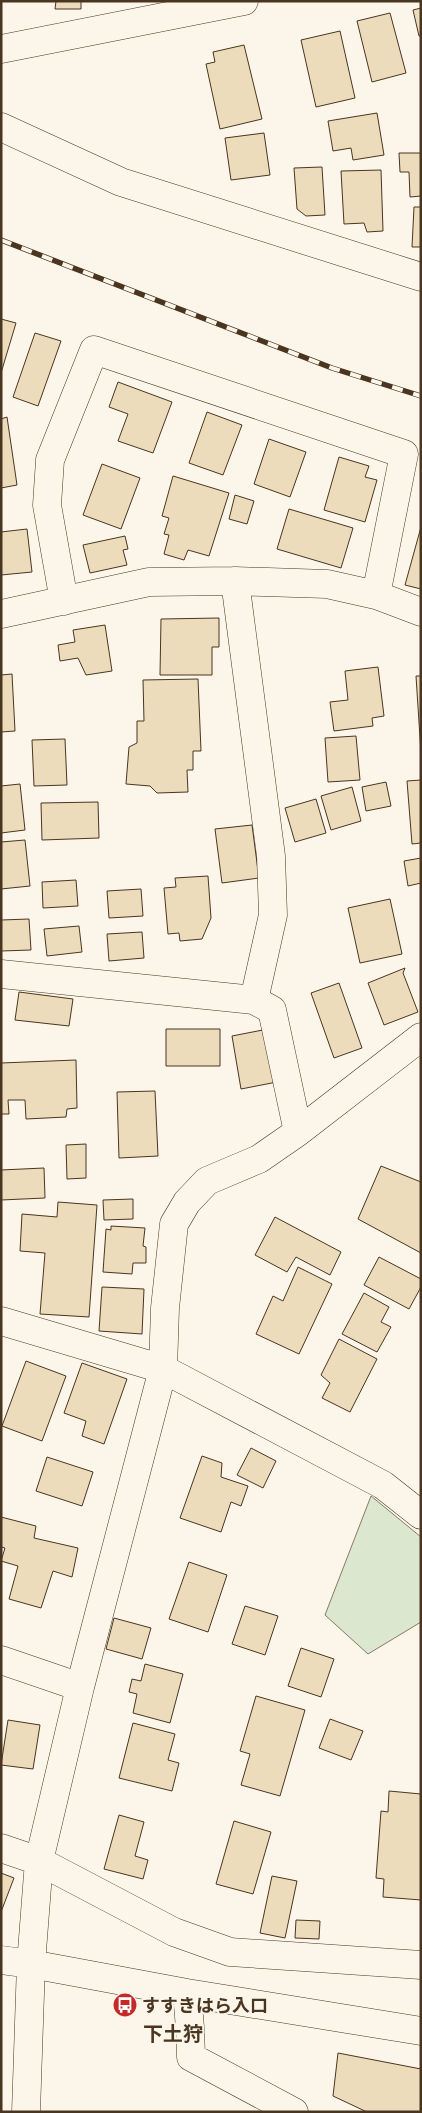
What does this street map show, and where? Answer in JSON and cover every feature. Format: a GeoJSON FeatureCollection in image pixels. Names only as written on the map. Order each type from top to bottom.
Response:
{"type":"FeatureCollection","features":[{"type":"Feature","properties":{"kind":"street"},"geometry":{"type":"LineString","coordinates":[[1,49],[244,1]]}},
{"type":"Feature","properties":{"kind":"street"},"geometry":{"type":"LineString","coordinates":[[1,127],[121,182],[421,277]]}},
{"type":"Feature","properties":{"kind":"street"},"geometry":{"type":"LineString","coordinates":[[64,601],[47,505],[50,460],[94,350],[404,454],[376,595]]}},
{"type":"Feature","properties":{"kind":"street"},"geometry":{"type":"LineString","coordinates":[[235,580],[271,856],[273,915],[254,1000]]}},
{"type":"Feature","properties":{"kind":"street"},"geometry":{"type":"LineString","coordinates":[[1,614],[149,582],[235,580],[327,584],[376,595],[421,612]]}},
{"type":"Feature","properties":{"kind":"street"},"geometry":{"type":"LineString","coordinates":[[1,974],[254,1000],[272,1010],[298,1132]]}},
{"type":"Feature","properties":{"kind":"street"},"geometry":{"type":"LineString","coordinates":[[26,2112],[31,1964],[39,1861],[80,1687],[163,1369],[165,1308],[174,1224],[186,1202],[207,1181],[259,1159],[298,1132],[421,1037]]}},
{"type":"Feature","properties":{"kind":"street"},"geometry":{"type":"LineString","coordinates":[[1,1321],[163,1369],[383,1486],[421,1515]]}},
{"type":"Feature","properties":{"kind":"street"},"geometry":{"type":"LineString","coordinates":[[1,1660],[80,1687]]}},
{"type":"Feature","properties":{"kind":"street"},"geometry":{"type":"LineString","coordinates":[[1,1848],[39,1861],[174,1932],[230,1952],[421,1966]]}},
{"type":"Feature","properties":{"kind":"street"},"geometry":{"type":"LineString","coordinates":[[1,1960],[187,1993],[421,2031]]}},
{"type":"Feature","properties":{"kind":"street"},"geometry":{"type":"LineString","coordinates":[[187,1993],[191,2057],[294,2112]]}},
{"type":"Feature","properties":{"kind":"green space"},"geometry":{"type":"Polygon","coordinates":[[[371,1496],[421,1537],[421,1622],[368,1654],[325,1615],[371,1496]]]}},
{"type":"Feature","properties":{"kind":"building"},"geometry":{"type":"Polygon","coordinates":[[[56,1],[81,1],[81,9],[55,9],[56,1]]]}},
{"type":"Feature","properties":{"kind":"building"},"geometry":{"type":"Polygon","coordinates":[[[421,8],[421,36],[419,36],[413,10],[421,8]]]}},
{"type":"Feature","properties":{"kind":"building"},"geometry":{"type":"Polygon","coordinates":[[[390,13],[406,73],[372,82],[357,21],[390,13]]]}},
{"type":"Feature","properties":{"kind":"building"},"geometry":{"type":"Polygon","coordinates":[[[340,31],[355,98],[316,107],[301,40],[340,31]]]}},
{"type":"Feature","properties":{"kind":"building"},"geometry":{"type":"Polygon","coordinates":[[[244,45],[262,119],[220,129],[206,64],[215,62],[213,52],[244,45]]]}},
{"type":"Feature","properties":{"kind":"building"},"geometry":{"type":"Polygon","coordinates":[[[377,113],[384,155],[353,160],[351,148],[333,151],[328,121],[377,113]]]}},
{"type":"Feature","properties":{"kind":"building"},"geometry":{"type":"Polygon","coordinates":[[[264,133],[270,175],[231,180],[225,138],[264,133]]]}},
{"type":"Feature","properties":{"kind":"building"},"geometry":{"type":"Polygon","coordinates":[[[399,153],[421,153],[421,196],[410,197],[409,172],[400,172],[399,153]]]}},
{"type":"Feature","properties":{"kind":"building"},"geometry":{"type":"Polygon","coordinates":[[[322,167],[325,215],[306,216],[297,209],[294,168],[322,167]]]}},
{"type":"Feature","properties":{"kind":"building"},"geometry":{"type":"Polygon","coordinates":[[[381,170],[383,231],[367,232],[364,223],[344,224],[341,171],[381,170]]]}},
{"type":"Feature","properties":{"kind":"building"},"geometry":{"type":"Polygon","coordinates":[[[414,207],[421,207],[421,247],[412,247],[414,207]]]}},
{"type":"Feature","properties":{"kind":"building"},"geometry":{"type":"Polygon","coordinates":[[[1,319],[16,323],[1,373],[1,319]]]}},
{"type":"Feature","properties":{"kind":"building"},"geometry":{"type":"Polygon","coordinates":[[[35,333],[61,341],[38,406],[13,397],[35,333]]]}},
{"type":"Feature","properties":{"kind":"building"},"geometry":{"type":"Polygon","coordinates":[[[118,382],[172,402],[153,453],[118,441],[128,414],[109,407],[118,382]]]}},
{"type":"Feature","properties":{"kind":"building"},"geometry":{"type":"Polygon","coordinates":[[[207,412],[242,425],[223,475],[189,463],[207,412]]]}},
{"type":"Feature","properties":{"kind":"building"},"geometry":{"type":"Polygon","coordinates":[[[7,417],[17,485],[1,488],[1,419],[7,417]]]}},
{"type":"Feature","properties":{"kind":"building"},"geometry":{"type":"Polygon","coordinates":[[[269,439],[306,452],[290,497],[254,484],[269,439]]]}},
{"type":"Feature","properties":{"kind":"building"},"geometry":{"type":"Polygon","coordinates":[[[339,457],[369,466],[365,477],[377,480],[365,522],[324,510],[339,457]]]}},
{"type":"Feature","properties":{"kind":"building"},"geometry":{"type":"Polygon","coordinates":[[[102,464],[140,478],[121,529],[83,515],[102,464]]]}},
{"type":"Feature","properties":{"kind":"building"},"geometry":{"type":"Polygon","coordinates":[[[173,476],[229,493],[209,556],[188,550],[184,560],[164,554],[169,535],[164,534],[169,518],[162,516],[173,476]]]}},
{"type":"Feature","properties":{"kind":"building"},"geometry":{"type":"Polygon","coordinates":[[[235,495],[254,501],[247,524],[229,519],[235,495]]]}},
{"type":"Feature","properties":{"kind":"building"},"geometry":{"type":"Polygon","coordinates":[[[289,509],[353,528],[341,568],[277,549],[289,509]]]}},
{"type":"Feature","properties":{"kind":"building"},"geometry":{"type":"Polygon","coordinates":[[[421,527],[421,589],[405,585],[421,527]]]}},
{"type":"Feature","properties":{"kind":"building"},"geometry":{"type":"Polygon","coordinates":[[[27,529],[32,572],[1,575],[1,532],[27,529]]]}},
{"type":"Feature","properties":{"kind":"building"},"geometry":{"type":"Polygon","coordinates":[[[125,536],[128,549],[123,550],[127,565],[90,573],[83,545],[125,536]]]}},
{"type":"Feature","properties":{"kind":"building"},"geometry":{"type":"Polygon","coordinates":[[[219,618],[219,647],[212,647],[212,675],[160,675],[161,619],[219,618]]]}},
{"type":"Feature","properties":{"kind":"building"},"geometry":{"type":"Polygon","coordinates":[[[105,625],[112,671],[86,675],[78,658],[60,661],[58,645],[75,642],[73,630],[105,625]]]}},
{"type":"Feature","properties":{"kind":"building"},"geometry":{"type":"Polygon","coordinates":[[[378,667],[384,716],[372,718],[373,726],[334,731],[330,702],[348,700],[345,671],[378,667]]]}},
{"type":"Feature","properties":{"kind":"building"},"geometry":{"type":"Polygon","coordinates":[[[12,674],[15,731],[1,732],[1,675],[12,674]]]}},
{"type":"Feature","properties":{"kind":"building"},"geometry":{"type":"Polygon","coordinates":[[[416,676],[421,676],[421,753],[416,676]]]}},
{"type":"Feature","properties":{"kind":"building"},"geometry":{"type":"Polygon","coordinates":[[[198,679],[201,751],[193,751],[193,770],[187,770],[188,792],[157,793],[150,786],[126,784],[129,747],[137,743],[137,721],[144,721],[143,680],[198,679]]]}},
{"type":"Feature","properties":{"kind":"building"},"geometry":{"type":"Polygon","coordinates":[[[356,736],[360,780],[328,782],[325,738],[356,736]]]}},
{"type":"Feature","properties":{"kind":"building"},"geometry":{"type":"Polygon","coordinates":[[[65,739],[67,785],[34,786],[32,740],[65,739]]]}},
{"type":"Feature","properties":{"kind":"building"},"geometry":{"type":"Polygon","coordinates":[[[421,780],[421,843],[412,844],[407,781],[421,780]]]}},
{"type":"Feature","properties":{"kind":"building"},"geometry":{"type":"Polygon","coordinates":[[[386,782],[391,806],[366,811],[362,787],[386,782]]]}},
{"type":"Feature","properties":{"kind":"building"},"geometry":{"type":"Polygon","coordinates":[[[20,784],[25,830],[1,833],[1,786],[20,784]]]}},
{"type":"Feature","properties":{"kind":"building"},"geometry":{"type":"Polygon","coordinates":[[[352,787],[361,821],[331,830],[321,796],[352,787]]]}},
{"type":"Feature","properties":{"kind":"building"},"geometry":{"type":"Polygon","coordinates":[[[316,799],[326,833],[295,842],[285,808],[316,799]]]}},
{"type":"Feature","properties":{"kind":"building"},"geometry":{"type":"Polygon","coordinates":[[[98,802],[99,838],[42,840],[41,803],[98,802]]]}},
{"type":"Feature","properties":{"kind":"building"},"geometry":{"type":"Polygon","coordinates":[[[252,825],[259,878],[222,883],[215,829],[252,825]]]}},
{"type":"Feature","properties":{"kind":"building"},"geometry":{"type":"Polygon","coordinates":[[[25,840],[30,886],[1,889],[1,842],[25,840]]]}},
{"type":"Feature","properties":{"kind":"building"},"geometry":{"type":"Polygon","coordinates":[[[421,858],[421,883],[408,886],[404,861],[421,858]]]}},
{"type":"Feature","properties":{"kind":"building"},"geometry":{"type":"Polygon","coordinates":[[[208,876],[211,918],[202,939],[180,941],[179,933],[168,934],[164,888],[176,887],[175,878],[208,876]]]}},
{"type":"Feature","properties":{"kind":"building"},"geometry":{"type":"Polygon","coordinates":[[[76,880],[78,906],[43,908],[42,882],[76,880]]]}},
{"type":"Feature","properties":{"kind":"building"},"geometry":{"type":"Polygon","coordinates":[[[141,889],[143,916],[109,918],[107,891],[141,889]]]}},
{"type":"Feature","properties":{"kind":"building"},"geometry":{"type":"Polygon","coordinates":[[[390,899],[402,954],[360,963],[348,908],[390,899]]]}},
{"type":"Feature","properties":{"kind":"building"},"geometry":{"type":"Polygon","coordinates":[[[29,919],[31,950],[1,951],[1,920],[29,919]]]}},
{"type":"Feature","properties":{"kind":"building"},"geometry":{"type":"Polygon","coordinates":[[[79,926],[82,952],[47,956],[44,929],[79,926]]]}},
{"type":"Feature","properties":{"kind":"building"},"geometry":{"type":"Polygon","coordinates":[[[142,932],[144,958],[109,961],[107,934],[142,932]]]}},
{"type":"Feature","properties":{"kind":"building"},"geometry":{"type":"Polygon","coordinates":[[[405,968],[403,973],[418,1012],[384,1025],[368,983],[405,968]]]}},
{"type":"Feature","properties":{"kind":"building"},"geometry":{"type":"Polygon","coordinates":[[[339,983],[362,1048],[334,1058],[311,993],[339,983]]]}},
{"type":"Feature","properties":{"kind":"building"},"geometry":{"type":"Polygon","coordinates":[[[19,992],[73,999],[69,1026],[15,1020],[19,992]]]}},
{"type":"Feature","properties":{"kind":"building"},"geometry":{"type":"Polygon","coordinates":[[[166,1029],[220,1029],[220,1066],[166,1066],[166,1029]]]}},
{"type":"Feature","properties":{"kind":"building"},"geometry":{"type":"Polygon","coordinates":[[[268,1029],[277,1082],[241,1089],[232,1036],[268,1029]]]}},
{"type":"Feature","properties":{"kind":"building"},"geometry":{"type":"Polygon","coordinates":[[[76,1060],[77,1108],[67,1109],[66,1117],[26,1119],[25,1100],[8,1100],[9,1114],[1,1114],[1,1063],[76,1060]]]}},
{"type":"Feature","properties":{"kind":"building"},"geometry":{"type":"Polygon","coordinates":[[[155,1091],[158,1156],[119,1158],[117,1092],[155,1091]]]}},
{"type":"Feature","properties":{"kind":"building"},"geometry":{"type":"Polygon","coordinates":[[[86,1144],[86,1178],[67,1179],[66,1145],[86,1144]]]}},
{"type":"Feature","properties":{"kind":"building"},"geometry":{"type":"Polygon","coordinates":[[[381,1166],[421,1182],[421,1253],[358,1219],[381,1166]]]}},
{"type":"Feature","properties":{"kind":"building"},"geometry":{"type":"Polygon","coordinates":[[[44,1168],[45,1198],[1,1200],[1,1170],[44,1168]]]}},
{"type":"Feature","properties":{"kind":"building"},"geometry":{"type":"Polygon","coordinates":[[[133,1199],[133,1219],[104,1220],[103,1200],[133,1199]]]}},
{"type":"Feature","properties":{"kind":"building"},"geometry":{"type":"Polygon","coordinates":[[[58,1202],[97,1205],[89,1317],[40,1314],[45,1253],[20,1251],[22,1214],[57,1217],[58,1202]]]}},
{"type":"Feature","properties":{"kind":"building"},"geometry":{"type":"Polygon","coordinates":[[[275,1217],[341,1252],[330,1275],[296,1257],[287,1272],[255,1255],[275,1217]]]}},
{"type":"Feature","properties":{"kind":"building"},"geometry":{"type":"Polygon","coordinates":[[[111,1226],[145,1228],[143,1246],[146,1247],[146,1263],[133,1263],[132,1274],[103,1272],[106,1229],[111,1230],[111,1226]]]}},
{"type":"Feature","properties":{"kind":"building"},"geometry":{"type":"Polygon","coordinates":[[[379,1257],[421,1279],[421,1287],[409,1309],[364,1285],[379,1257]]]}},
{"type":"Feature","properties":{"kind":"building"},"geometry":{"type":"Polygon","coordinates":[[[298,1267],[332,1284],[299,1354],[256,1334],[273,1296],[283,1301],[298,1267]]]}},
{"type":"Feature","properties":{"kind":"building"},"geometry":{"type":"Polygon","coordinates":[[[102,1287],[144,1289],[142,1334],[99,1331],[102,1287]]]}},
{"type":"Feature","properties":{"kind":"building"},"geometry":{"type":"Polygon","coordinates":[[[364,1293],[389,1307],[381,1322],[391,1327],[377,1352],[342,1334],[364,1293]]]}},
{"type":"Feature","properties":{"kind":"building"},"geometry":{"type":"Polygon","coordinates":[[[339,1339],[377,1359],[350,1412],[322,1398],[330,1383],[321,1375],[339,1339]]]}},
{"type":"Feature","properties":{"kind":"building"},"geometry":{"type":"Polygon","coordinates":[[[26,1361],[66,1376],[42,1441],[2,1426],[26,1361]]]}},
{"type":"Feature","properties":{"kind":"building"},"geometry":{"type":"Polygon","coordinates":[[[82,1363],[127,1379],[104,1444],[82,1436],[86,1421],[64,1413],[82,1363]]]}},
{"type":"Feature","properties":{"kind":"building"},"geometry":{"type":"Polygon","coordinates":[[[251,1448],[276,1461],[263,1488],[237,1475],[251,1448]]]}},
{"type":"Feature","properties":{"kind":"building"},"geometry":{"type":"Polygon","coordinates":[[[202,1456],[222,1463],[221,1477],[248,1486],[241,1506],[231,1502],[221,1532],[180,1518],[202,1456]]]}},
{"type":"Feature","properties":{"kind":"building"},"geometry":{"type":"Polygon","coordinates":[[[47,1457],[93,1472],[82,1506],[36,1491],[47,1457]]]}},
{"type":"Feature","properties":{"kind":"building"},"geometry":{"type":"Polygon","coordinates":[[[1,1517],[36,1526],[34,1538],[78,1548],[72,1577],[53,1571],[41,1608],[9,1599],[18,1566],[1,1561],[5,1548],[1,1547],[1,1517]]]}},
{"type":"Feature","properties":{"kind":"building"},"geometry":{"type":"Polygon","coordinates":[[[189,1562],[227,1575],[208,1632],[169,1619],[189,1562]]]}},
{"type":"Feature","properties":{"kind":"building"},"geometry":{"type":"Polygon","coordinates":[[[245,1606],[278,1616],[265,1655],[232,1644],[245,1606]]]}},
{"type":"Feature","properties":{"kind":"building"},"geometry":{"type":"Polygon","coordinates":[[[114,1618],[151,1628],[142,1659],[106,1649],[114,1618]]]}},
{"type":"Feature","properties":{"kind":"building"},"geometry":{"type":"Polygon","coordinates":[[[301,1648],[334,1659],[321,1697],[288,1686],[301,1648]]]}},
{"type":"Feature","properties":{"kind":"building"},"geometry":{"type":"Polygon","coordinates":[[[145,1664],[183,1674],[170,1723],[133,1713],[137,1694],[129,1692],[132,1679],[141,1681],[145,1664]]]}},
{"type":"Feature","properties":{"kind":"building"},"geometry":{"type":"Polygon","coordinates":[[[256,1696],[305,1710],[280,1796],[241,1785],[250,1754],[240,1751],[256,1696]]]}},
{"type":"Feature","properties":{"kind":"building"},"geometry":{"type":"Polygon","coordinates":[[[330,1719],[363,1731],[351,1760],[319,1748],[330,1719]]]}},
{"type":"Feature","properties":{"kind":"building"},"geometry":{"type":"Polygon","coordinates":[[[8,1720],[40,1725],[33,1769],[1,1765],[8,1720]]]}},
{"type":"Feature","properties":{"kind":"building"},"geometry":{"type":"Polygon","coordinates":[[[133,1723],[175,1734],[168,1760],[179,1763],[172,1791],[119,1778],[133,1723]]]}},
{"type":"Feature","properties":{"kind":"building"},"geometry":{"type":"Polygon","coordinates":[[[389,1791],[421,1794],[421,1900],[383,1897],[384,1879],[376,1878],[381,1811],[388,1812],[389,1791]]]}},
{"type":"Feature","properties":{"kind":"building"},"geometry":{"type":"Polygon","coordinates":[[[119,1815],[144,1822],[135,1856],[148,1860],[143,1879],[104,1869],[119,1815]]]}},
{"type":"Feature","properties":{"kind":"building"},"geometry":{"type":"Polygon","coordinates":[[[234,1821],[271,1832],[253,1894],[216,1884],[234,1821]]]}},
{"type":"Feature","properties":{"kind":"building"},"geometry":{"type":"Polygon","coordinates":[[[1,1873],[14,1878],[1,1912],[1,1873]]]}},
{"type":"Feature","properties":{"kind":"building"},"geometry":{"type":"Polygon","coordinates":[[[272,1876],[297,1881],[285,1938],[260,1933],[272,1876]]]}},
{"type":"Feature","properties":{"kind":"building"},"geometry":{"type":"Polygon","coordinates":[[[296,1920],[320,1921],[319,1939],[295,1938],[296,1920]]]}},
{"type":"Feature","properties":{"kind":"building"},"geometry":{"type":"Polygon","coordinates":[[[338,2053],[421,2069],[421,2112],[367,2112],[333,2096],[338,2053]]]}},
{"type":"Feature","properties":{"kind":"railway"},"geometry":{"type":"LineString","coordinates":[[1,240],[332,368],[421,396]]}},
{"type":"Feature","properties":{"kind":"place","name":"すすきはら入口"},"geometry":{"type":"Point","coordinates":[125,2005]}},
{"type":"Feature","properties":{"kind":"district","name":"下土狩"},"geometry":{"type":"Point","coordinates":[173,2032]}}]}
